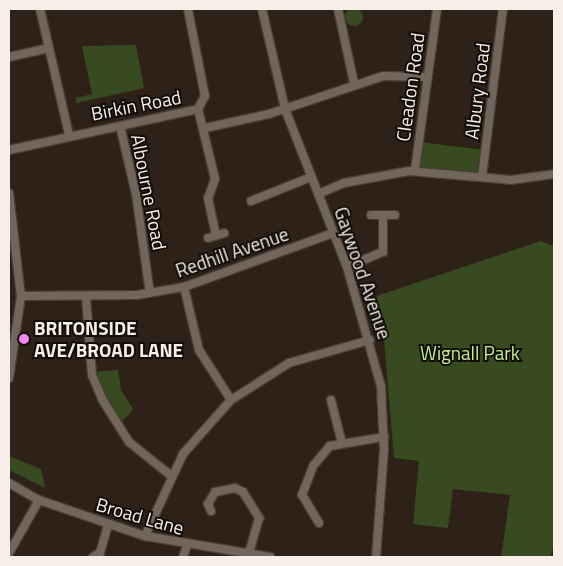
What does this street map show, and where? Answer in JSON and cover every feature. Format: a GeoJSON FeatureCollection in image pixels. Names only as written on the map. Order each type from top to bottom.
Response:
{"type":"FeatureCollection","features":[{"type":"Feature","properties":{"kind":"street"},"geometry":{"type":"LineString","coordinates":[[40,9],[68,135]]}},
{"type":"Feature","properties":{"kind":"street","name":"Birkin Road"},"geometry":{"type":"LineString","coordinates":[[9,150],[68,135],[198,109],[205,96],[188,9]]}},
{"type":"Feature","properties":{"kind":"street","name":"Gaywood Avenue"},"geometry":{"type":"LineString","coordinates":[[262,9],[284,109],[347,267],[370,340],[381,386],[384,437],[376,557]]}},
{"type":"Feature","properties":{"kind":"street"},"geometry":{"type":"LineString","coordinates":[[338,9],[354,83]]}},
{"type":"Feature","properties":{"kind":"street","name":"Cleadon Road"},"geometry":{"type":"LineString","coordinates":[[415,170],[437,9]]}},
{"type":"Feature","properties":{"kind":"street","name":"Albury Road"},"geometry":{"type":"LineString","coordinates":[[482,178],[504,9]]}},
{"type":"Feature","properties":{"kind":"street"},"geometry":{"type":"LineString","coordinates":[[9,57],[49,48]]}},
{"type":"Feature","properties":{"kind":"street"},"geometry":{"type":"LineString","coordinates":[[205,128],[284,109],[354,83],[383,76],[428,77]]}},
{"type":"Feature","properties":{"kind":"street"},"geometry":{"type":"LineString","coordinates":[[198,109],[205,128],[215,179],[208,198],[220,234],[208,238]]}},
{"type":"Feature","properties":{"kind":"street","name":"Albourne Road"},"geometry":{"type":"LineString","coordinates":[[120,126],[136,194],[150,293]]}},
{"type":"Feature","properties":{"kind":"street"},"geometry":{"type":"LineString","coordinates":[[318,194],[378,175],[415,170],[511,180],[554,174]]}},
{"type":"Feature","properties":{"kind":"street"},"geometry":{"type":"LineString","coordinates":[[251,202],[311,177]]}},
{"type":"Feature","properties":{"kind":"street"},"geometry":{"type":"LineString","coordinates":[[9,193],[21,296],[12,338],[9,378]]}},
{"type":"Feature","properties":{"kind":"street"},"geometry":{"type":"LineString","coordinates":[[371,215],[383,217],[395,215]]}},
{"type":"Feature","properties":{"kind":"street"},"geometry":{"type":"LineString","coordinates":[[347,267],[383,252],[383,217]]}},
{"type":"Feature","properties":{"kind":"street","name":"Redhill Avenue"},"geometry":{"type":"LineString","coordinates":[[21,296],[86,297],[150,293],[184,287],[333,234]]}},
{"type":"Feature","properties":{"kind":"street"},"geometry":{"type":"LineString","coordinates":[[184,287],[199,350],[231,400]]}},
{"type":"Feature","properties":{"kind":"street"},"geometry":{"type":"LineString","coordinates":[[86,297],[92,374],[102,399],[129,442],[170,475]]}},
{"type":"Feature","properties":{"kind":"street"},"geometry":{"type":"LineString","coordinates":[[145,536],[170,475],[231,400],[289,363],[370,340]]}},
{"type":"Feature","properties":{"kind":"street"},"geometry":{"type":"LineString","coordinates":[[331,400],[342,443]]}},
{"type":"Feature","properties":{"kind":"street"},"geometry":{"type":"LineString","coordinates":[[319,522],[303,502],[303,488],[313,466],[330,446],[384,437]]}},
{"type":"Feature","properties":{"kind":"street","name":"Broad Lane"},"geometry":{"type":"LineString","coordinates":[[9,483],[39,500],[145,536],[186,546],[270,557]]}},
{"type":"Feature","properties":{"kind":"street"},"geometry":{"type":"LineString","coordinates":[[211,511],[208,504],[214,492],[235,488],[243,492],[259,518],[249,554]]}},
{"type":"Feature","properties":{"kind":"street"},"geometry":{"type":"LineString","coordinates":[[9,553],[39,500]]}},
{"type":"Feature","properties":{"kind":"street"},"geometry":{"type":"LineString","coordinates":[[93,557],[100,553],[108,525]]}},
{"type":"Feature","properties":{"kind":"street"},"geometry":{"type":"LineString","coordinates":[[183,557],[186,546]]}},
{"type":"Feature","properties":{"kind":"green space"},"geometry":{"type":"Polygon","coordinates":[[[350,8],[358,8],[363,13],[361,24],[350,26],[345,21],[345,13],[350,8]]]}},
{"type":"Feature","properties":{"kind":"green space"},"geometry":{"type":"Polygon","coordinates":[[[136,45],[144,88],[76,103],[76,98],[92,94],[82,46],[136,45]]]}},
{"type":"Feature","properties":{"kind":"green space"},"geometry":{"type":"Polygon","coordinates":[[[419,142],[485,150],[481,178],[416,170],[419,142]]]}},
{"type":"Feature","properties":{"kind":"green space","name":"Wignall Park"},"geometry":{"type":"Polygon","coordinates":[[[541,241],[554,246],[554,545],[550,557],[501,557],[510,495],[453,489],[448,528],[413,524],[419,461],[394,458],[384,339],[368,299],[541,241]]]}},
{"type":"Feature","properties":{"kind":"green space"},"geometry":{"type":"Polygon","coordinates":[[[118,370],[121,390],[133,409],[118,427],[92,372],[118,370]]]}},
{"type":"Feature","properties":{"kind":"green space"},"geometry":{"type":"Polygon","coordinates":[[[9,456],[41,469],[45,488],[9,470],[9,456]]]}},
{"type":"Feature","properties":{"kind":"place","name":"BRITONSIDE AVE/BROAD LANE"},"geometry":{"type":"Point","coordinates":[24,339]}}]}
